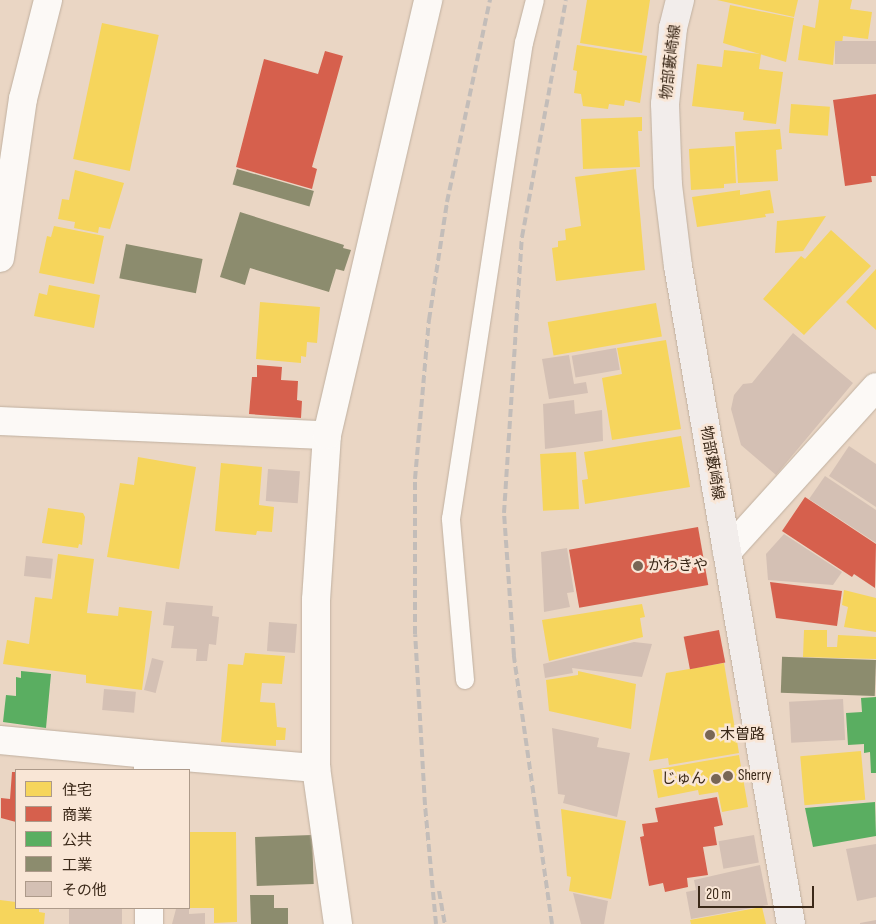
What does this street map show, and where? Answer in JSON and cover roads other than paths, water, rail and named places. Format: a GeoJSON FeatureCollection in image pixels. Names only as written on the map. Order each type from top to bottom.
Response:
{"type":"FeatureCollection","features":[{"type":"Feature","properties":{"kind":"main road","name":"物部藪崎線"},"geometry":{"type":"LineString","coordinates":[[680,0],[674,28],[665,104],[668,185],[678,266],[791,924]]}},
{"type":"Feature","properties":{"kind":"street"},"geometry":{"type":"LineString","coordinates":[[0,258],[23,99],[48,0]]}},
{"type":"Feature","properties":{"kind":"street"},"geometry":{"type":"LineString","coordinates":[[338,924],[316,768],[316,600],[327,435],[428,0]]}},
{"type":"Feature","properties":{"kind":"street"},"geometry":{"type":"LineString","coordinates":[[727,552],[876,387]]}},
{"type":"Feature","properties":{"kind":"street"},"geometry":{"type":"LineString","coordinates":[[0,421],[327,435]]}},
{"type":"Feature","properties":{"kind":"street"},"geometry":{"type":"LineString","coordinates":[[0,740],[148,762],[316,768]]}},
{"type":"Feature","properties":{"kind":"street"},"geometry":{"type":"LineString","coordinates":[[148,909],[149,924]]}},
{"type":"Feature","properties":{"kind":"lane"},"geometry":{"type":"LineString","coordinates":[[465,680],[451,518],[524,43],[535,0]]}},
{"type":"Feature","properties":{"kind":"railway"},"geometry":{"type":"LineString","coordinates":[[436,924],[425,805],[415,634],[415,479],[429,320],[447,202],[490,0]]}},
{"type":"Feature","properties":{"kind":"railway"},"geometry":{"type":"LineString","coordinates":[[552,924],[514,656],[504,513],[522,237],[566,0]]}},
{"type":"Feature","properties":{"kind":"railway"},"geometry":{"type":"LineString","coordinates":[[439,891],[445,924]]}},
{"type":"Feature","properties":{"kind":"place","name":"かわきや"},"geometry":{"type":"Point","coordinates":[638,566]}},
{"type":"Feature","properties":{"kind":"place","name":"木曽路"},"geometry":{"type":"Point","coordinates":[710,735]}},
{"type":"Feature","properties":{"kind":"place","name":"Sherry"},"geometry":{"type":"Point","coordinates":[728,776]}},
{"type":"Feature","properties":{"kind":"place","name":"じゅん"},"geometry":{"type":"Point","coordinates":[716,779]}}]}
